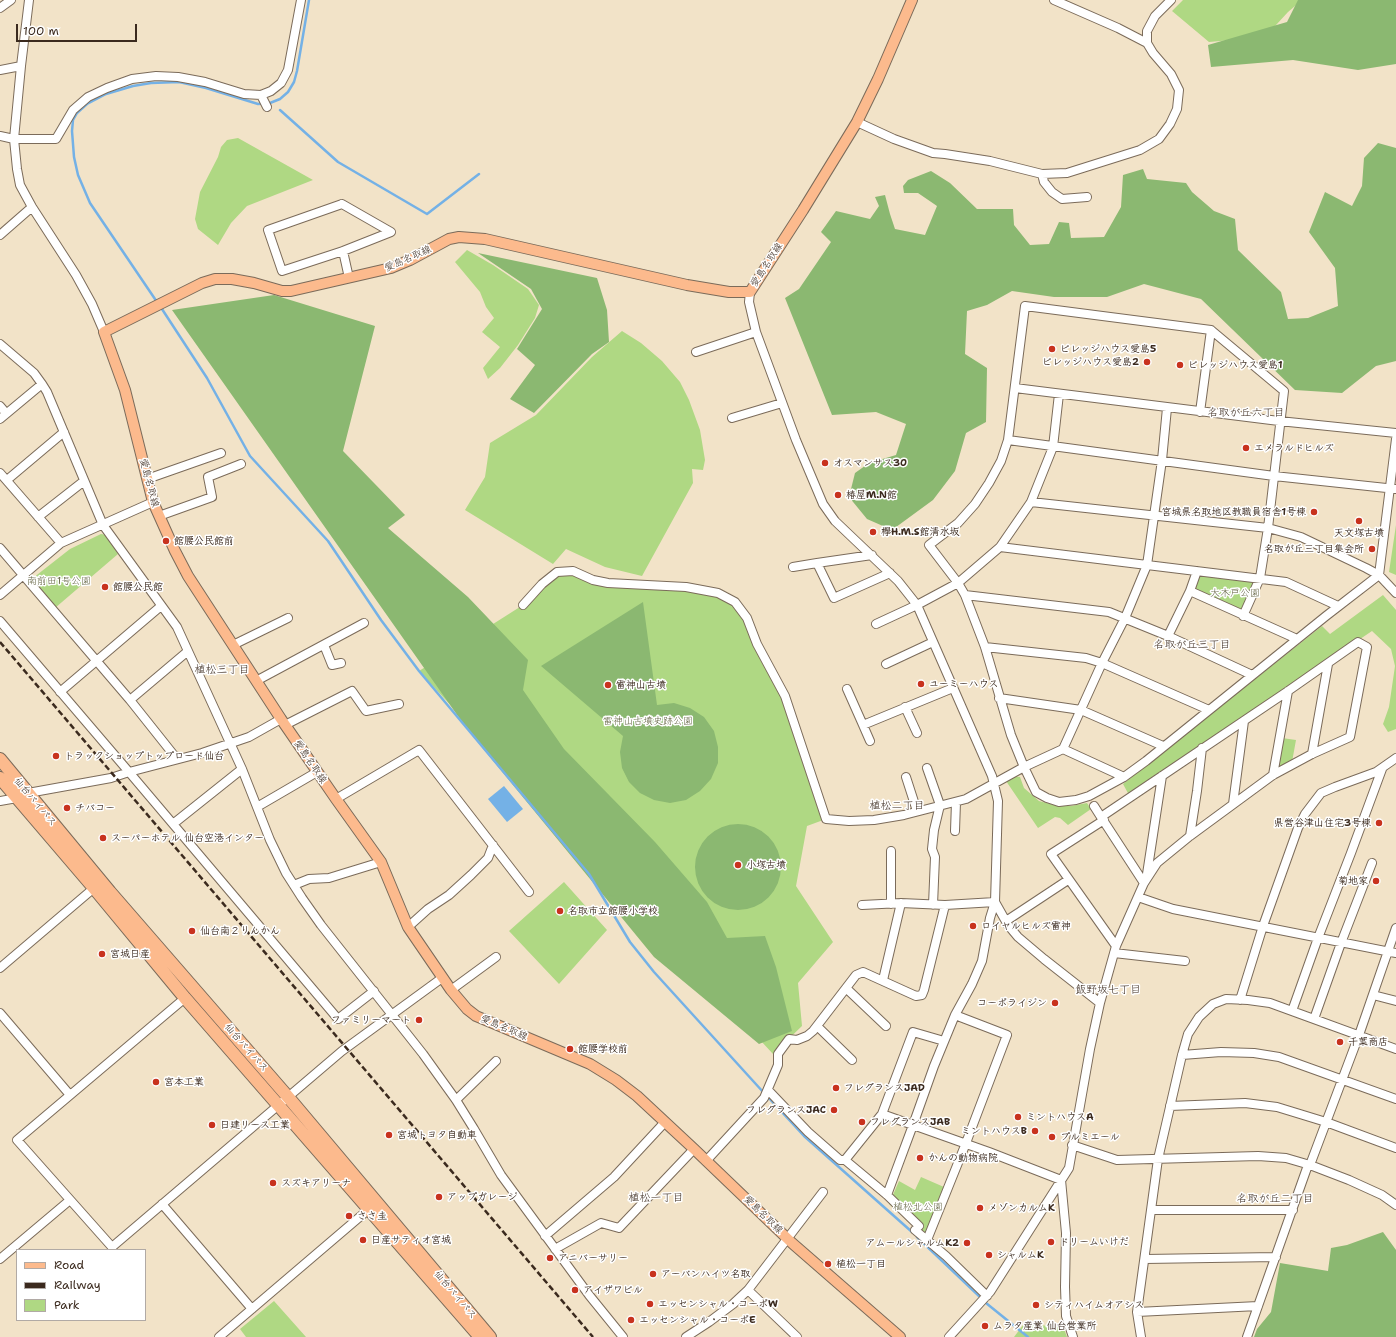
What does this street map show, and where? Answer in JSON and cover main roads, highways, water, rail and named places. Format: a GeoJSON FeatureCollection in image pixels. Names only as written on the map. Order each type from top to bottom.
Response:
{"type":"FeatureCollection","features":[{"type":"Feature","properties":{"kind":"highway","name":"仙台バイパス"},"geometry":{"type":"LineString","coordinates":[[0,759],[23,796],[94,888],[185,998],[480,1337]]}},
{"type":"Feature","properties":{"kind":"highway","name":"仙台バイパス"},"geometry":{"type":"LineString","coordinates":[[0,778],[23,796],[110,892],[288,1097],[490,1337]]}},
{"type":"Feature","properties":{"kind":"main road","name":"愛島名取線"},"geometry":{"type":"LineString","coordinates":[[900,1337],[787,1238],[637,1096],[616,1080],[590,1064],[476,1016],[467,1009],[451,990],[408,927],[381,862],[283,722],[188,576],[174,551],[153,502],[125,390],[104,332],[202,283],[215,279],[232,279],[254,282],[291,291],[391,268],[410,260],[449,239],[469,237],[485,239],[687,285],[729,292],[750,292],[857,122],[878,79],[912,0]]}},
{"type":"Feature","properties":{"kind":"water"},"geometry":{"type":"Polygon","coordinates":[[[504,786],[523,809],[507,822],[488,799],[504,786]]]}},
{"type":"Feature","properties":{"kind":"waterway"},"geometry":{"type":"LineString","coordinates":[[157,302],[90,203],[78,175],[74,157],[72,131],[73,120],[77,113],[87,104],[106,94],[133,86],[151,83],[179,82],[206,88],[258,104],[270,103],[280,99],[288,92],[294,82],[309,0]]}},
{"type":"Feature","properties":{"kind":"waterway"},"geometry":{"type":"LineString","coordinates":[[280,110],[338,162],[427,214],[479,174]]}},
{"type":"Feature","properties":{"kind":"waterway"},"geometry":{"type":"LineString","coordinates":[[160,306],[207,378],[250,456],[328,541],[381,620],[419,671],[589,874],[630,942],[654,972],[764,1093]]}},
{"type":"Feature","properties":{"kind":"waterway"},"geometry":{"type":"LineString","coordinates":[[767,1096],[804,1136],[912,1232]]}},
{"type":"Feature","properties":{"kind":"waterway"},"geometry":{"type":"LineString","coordinates":[[917,1237],[979,1296]]}},
{"type":"Feature","properties":{"kind":"waterway"},"geometry":{"type":"LineString","coordinates":[[986,1303],[1028,1337]]}},
{"type":"Feature","properties":{"kind":"railway"},"geometry":{"type":"LineString","coordinates":[[0,642],[593,1337]]}},
{"type":"Feature","properties":{"kind":"place","name":"ビレッジハウス愛島5"},"geometry":{"type":"Point","coordinates":[1052,349]}},
{"type":"Feature","properties":{"kind":"place","name":"ビレッジハウス愛島2"},"geometry":{"type":"Point","coordinates":[1147,362]}},
{"type":"Feature","properties":{"kind":"place","name":"ビレッジハウス愛島1"},"geometry":{"type":"Point","coordinates":[1180,365]}},
{"type":"Feature","properties":{"kind":"place","name":"エメラルドヒルズ"},"geometry":{"type":"Point","coordinates":[1246,448]}},
{"type":"Feature","properties":{"kind":"place","name":"オスマンサス30"},"geometry":{"type":"Point","coordinates":[825,463]}},
{"type":"Feature","properties":{"kind":"place","name":"椿屋M.N館"},"geometry":{"type":"Point","coordinates":[838,495]}},
{"type":"Feature","properties":{"kind":"place","name":"宮城県名取地区教職員宿舎1号棟"},"geometry":{"type":"Point","coordinates":[1314,512]}},
{"type":"Feature","properties":{"kind":"place","name":"天文塚古墳"},"geometry":{"type":"Point","coordinates":[1359,521]}},
{"type":"Feature","properties":{"kind":"place","name":"欅H.M.S館清水坂"},"geometry":{"type":"Point","coordinates":[873,532]}},
{"type":"Feature","properties":{"kind":"place","name":"館腰公民館前"},"geometry":{"type":"Point","coordinates":[166,541]}},
{"type":"Feature","properties":{"kind":"place","name":"名取が丘三丁目集会所"},"geometry":{"type":"Point","coordinates":[1372,549]}},
{"type":"Feature","properties":{"kind":"place","name":"館腰公民館"},"geometry":{"type":"Point","coordinates":[105,587]}},
{"type":"Feature","properties":{"kind":"place","name":"ユーミーハウス"},"geometry":{"type":"Point","coordinates":[921,684]}},
{"type":"Feature","properties":{"kind":"place","name":"雷神山古墳"},"geometry":{"type":"Point","coordinates":[608,685]}},
{"type":"Feature","properties":{"kind":"place","name":"トラックショップトップロード仙台"},"geometry":{"type":"Point","coordinates":[56,756]}},
{"type":"Feature","properties":{"kind":"place","name":"チバコー"},"geometry":{"type":"Point","coordinates":[67,808]}},
{"type":"Feature","properties":{"kind":"place","name":"県営谷津山住宅3号棟"},"geometry":{"type":"Point","coordinates":[1379,823]}},
{"type":"Feature","properties":{"kind":"place","name":"スーパーホテル 仙台空港インター"},"geometry":{"type":"Point","coordinates":[103,838]}},
{"type":"Feature","properties":{"kind":"place","name":"小塚古墳"},"geometry":{"type":"Point","coordinates":[738,865]}},
{"type":"Feature","properties":{"kind":"place","name":"菊地家"},"geometry":{"type":"Point","coordinates":[1376,881]}},
{"type":"Feature","properties":{"kind":"place","name":"名取市立館腰小学校"},"geometry":{"type":"Point","coordinates":[560,911]}},
{"type":"Feature","properties":{"kind":"place","name":"ロイヤルヒルズ雷神"},"geometry":{"type":"Point","coordinates":[973,926]}},
{"type":"Feature","properties":{"kind":"place","name":"仙台南２りんかん"},"geometry":{"type":"Point","coordinates":[192,931]}},
{"type":"Feature","properties":{"kind":"place","name":"宮城日産"},"geometry":{"type":"Point","coordinates":[102,954]}},
{"type":"Feature","properties":{"kind":"place","name":"コーポライジン"},"geometry":{"type":"Point","coordinates":[1055,1003]}},
{"type":"Feature","properties":{"kind":"place","name":"ファミリーマート"},"geometry":{"type":"Point","coordinates":[419,1020]}},
{"type":"Feature","properties":{"kind":"place","name":"千葉商店"},"geometry":{"type":"Point","coordinates":[1340,1042]}},
{"type":"Feature","properties":{"kind":"place","name":"館腰学校前"},"geometry":{"type":"Point","coordinates":[570,1049]}},
{"type":"Feature","properties":{"kind":"place","name":"宮本工業"},"geometry":{"type":"Point","coordinates":[156,1082]}},
{"type":"Feature","properties":{"kind":"place","name":"フレグランスJAD"},"geometry":{"type":"Point","coordinates":[836,1088]}},
{"type":"Feature","properties":{"kind":"place","name":"フレグランスJAC"},"geometry":{"type":"Point","coordinates":[834,1110]}},
{"type":"Feature","properties":{"kind":"place","name":"ミントハウスA"},"geometry":{"type":"Point","coordinates":[1018,1117]}},
{"type":"Feature","properties":{"kind":"place","name":"フレグランスJAB"},"geometry":{"type":"Point","coordinates":[862,1122]}},
{"type":"Feature","properties":{"kind":"place","name":"日建リース工業"},"geometry":{"type":"Point","coordinates":[212,1125]}},
{"type":"Feature","properties":{"kind":"place","name":"ミントハウスB"},"geometry":{"type":"Point","coordinates":[1035,1131]}},
{"type":"Feature","properties":{"kind":"place","name":"宮城トヨタ自動車"},"geometry":{"type":"Point","coordinates":[389,1135]}},
{"type":"Feature","properties":{"kind":"place","name":"プルミエール"},"geometry":{"type":"Point","coordinates":[1052,1137]}},
{"type":"Feature","properties":{"kind":"place","name":"かんの動物病院"},"geometry":{"type":"Point","coordinates":[920,1158]}},
{"type":"Feature","properties":{"kind":"place","name":"スズキアリーナ"},"geometry":{"type":"Point","coordinates":[273,1183]}},
{"type":"Feature","properties":{"kind":"place","name":"アップガレージ"},"geometry":{"type":"Point","coordinates":[439,1197]}},
{"type":"Feature","properties":{"kind":"place","name":"メゾンカルムK"},"geometry":{"type":"Point","coordinates":[980,1208]}},
{"type":"Feature","properties":{"kind":"place","name":"ささ圭"},"geometry":{"type":"Point","coordinates":[349,1216]}},
{"type":"Feature","properties":{"kind":"place","name":"日産サティオ宮城"},"geometry":{"type":"Point","coordinates":[363,1240]}},
{"type":"Feature","properties":{"kind":"place","name":"ドリームいけだ"},"geometry":{"type":"Point","coordinates":[1051,1242]}},
{"type":"Feature","properties":{"kind":"place","name":"アムールシャルムK2"},"geometry":{"type":"Point","coordinates":[967,1243]}},
{"type":"Feature","properties":{"kind":"place","name":"シャルムK"},"geometry":{"type":"Point","coordinates":[989,1255]}},
{"type":"Feature","properties":{"kind":"place","name":"アニバーサリー"},"geometry":{"type":"Point","coordinates":[550,1258]}},
{"type":"Feature","properties":{"kind":"place","name":"植松一丁目"},"geometry":{"type":"Point","coordinates":[828,1264]}},
{"type":"Feature","properties":{"kind":"place","name":"アーバンハイツ名取"},"geometry":{"type":"Point","coordinates":[653,1274]}},
{"type":"Feature","properties":{"kind":"place","name":"アイザワビル"},"geometry":{"type":"Point","coordinates":[575,1290]}},
{"type":"Feature","properties":{"kind":"place","name":"エッセンシャル・コーポW"},"geometry":{"type":"Point","coordinates":[650,1304]}},
{"type":"Feature","properties":{"kind":"place","name":"シティハイムオアシス"},"geometry":{"type":"Point","coordinates":[1036,1305]}},
{"type":"Feature","properties":{"kind":"place","name":"エッセンシャル・コーポE"},"geometry":{"type":"Point","coordinates":[631,1320]}},
{"type":"Feature","properties":{"kind":"place","name":"ムラタ産業 仙台営業所"},"geometry":{"type":"Point","coordinates":[985,1326]}},
{"type":"Feature","properties":{"kind":"district","name":"名取が丘六丁目"},"geometry":{"type":"Point","coordinates":[1246,413]}},
{"type":"Feature","properties":{"kind":"district","name":"名取が丘三丁目"},"geometry":{"type":"Point","coordinates":[1192,645]}},
{"type":"Feature","properties":{"kind":"district","name":"植松三丁目"},"geometry":{"type":"Point","coordinates":[222,670]}},
{"type":"Feature","properties":{"kind":"district","name":"植松二丁目"},"geometry":{"type":"Point","coordinates":[897,806]}},
{"type":"Feature","properties":{"kind":"district","name":"飯野坂七丁目"},"geometry":{"type":"Point","coordinates":[1108,990]}},
{"type":"Feature","properties":{"kind":"district","name":"植松一丁目"},"geometry":{"type":"Point","coordinates":[656,1198]}},
{"type":"Feature","properties":{"kind":"district","name":"名取が丘二丁目"},"geometry":{"type":"Point","coordinates":[1275,1199]}},
{"type":"Feature","properties":{"kind":"park label","name":"南前田1号公園"},"geometry":{"type":"Point","coordinates":[59,581]}},
{"type":"Feature","properties":{"kind":"park label","name":"大木戸公園"},"geometry":{"type":"Point","coordinates":[1235,593]}},
{"type":"Feature","properties":{"kind":"park label","name":"雷神山古墳史跡公園"},"geometry":{"type":"Point","coordinates":[648,721]}},
{"type":"Feature","properties":{"kind":"park label","name":"植松北公園"},"geometry":{"type":"Point","coordinates":[918,1207]}}]}
